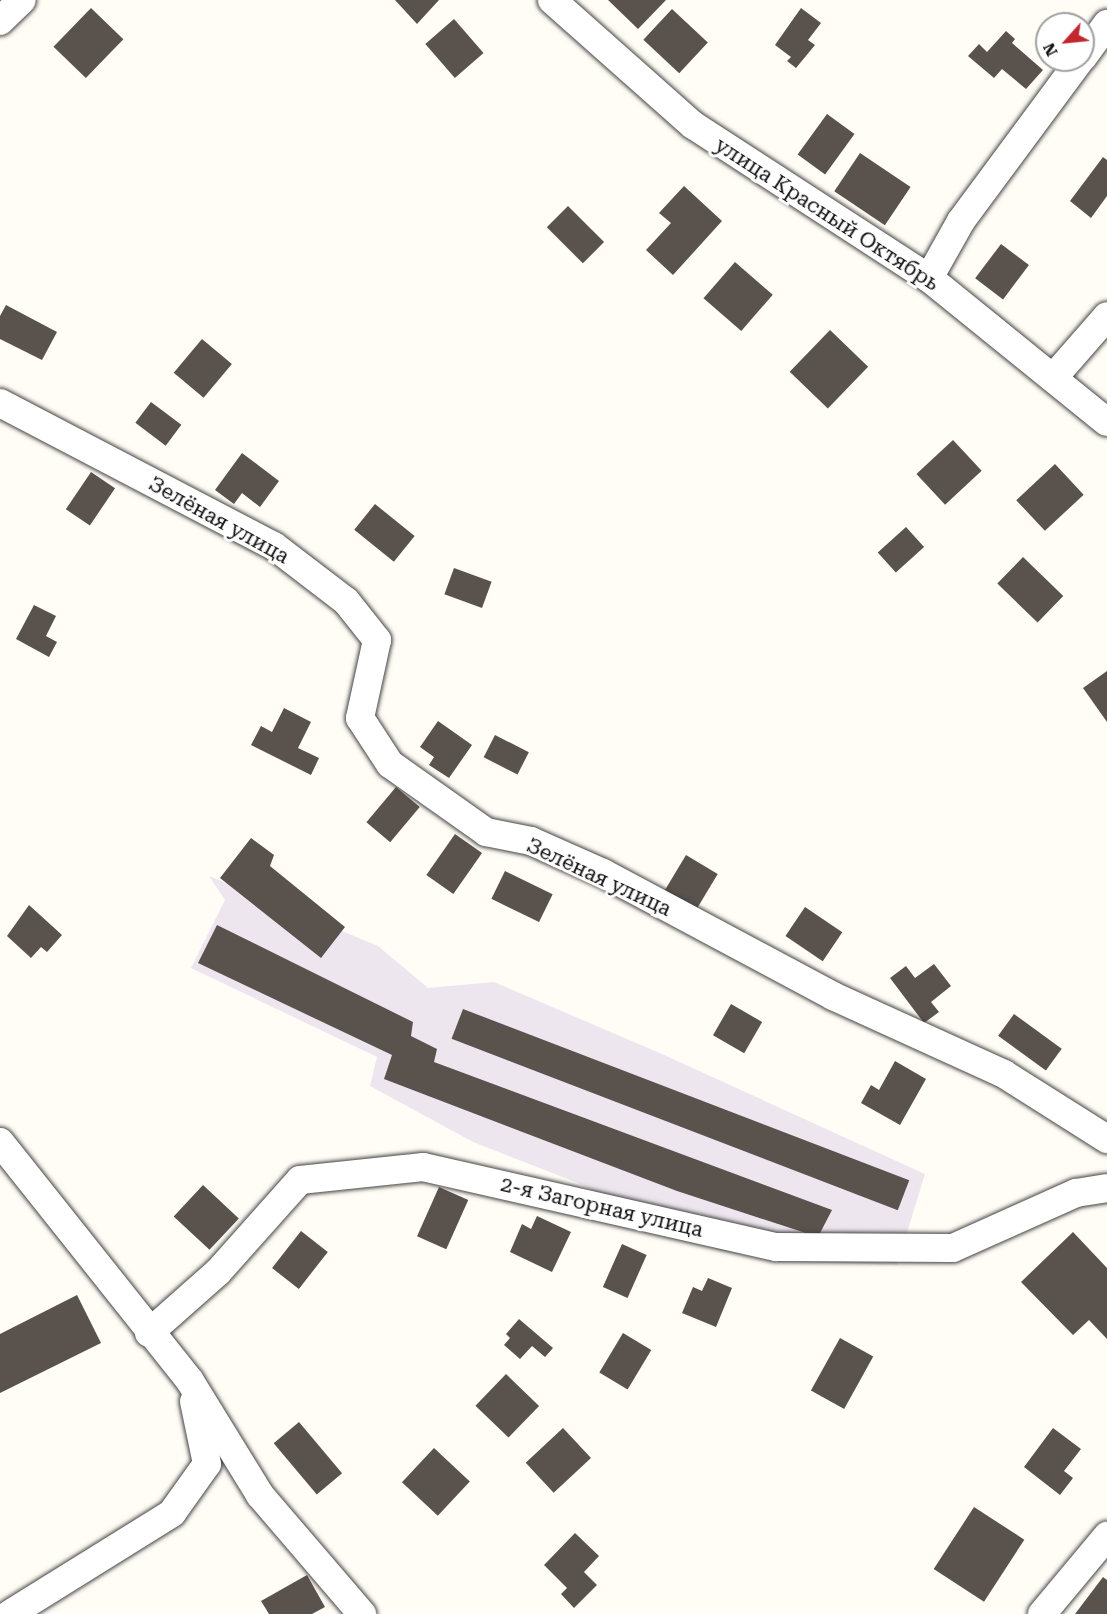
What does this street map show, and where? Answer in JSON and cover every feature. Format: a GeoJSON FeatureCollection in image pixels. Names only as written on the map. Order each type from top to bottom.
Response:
{"type":"FeatureCollection","features":[{"type":"Feature","properties":{"kind":"street"},"geometry":{"type":"LineString","coordinates":[[0,21],[22,0]]}},
{"type":"Feature","properties":{"kind":"street","name":"улица Красный Октябрь"},"geometry":{"type":"LineString","coordinates":[[552,0],[693,125],[929,278],[1107,422]]}},
{"type":"Feature","properties":{"kind":"street"},"geometry":{"type":"LineString","coordinates":[[1095,40],[1107,24]]}},
{"type":"Feature","properties":{"kind":"street"},"geometry":{"type":"LineString","coordinates":[[929,278],[961,221],[1072,72]]}},
{"type":"Feature","properties":{"kind":"street"},"geometry":{"type":"LineString","coordinates":[[1053,378],[1107,316]]}},
{"type":"Feature","properties":{"kind":"street","name":"Зелёная улица"},"geometry":{"type":"LineString","coordinates":[[0,403],[274,546],[346,601],[377,640],[360,718],[390,764],[486,832],[531,842],[603,873],[833,996],[1004,1074],[1107,1139]]}},
{"type":"Feature","properties":{"kind":"street"},"geometry":{"type":"LineString","coordinates":[[0,1142],[190,1381],[260,1495],[362,1614]]}},
{"type":"Feature","properties":{"kind":"street","name":"2-я Загорная улица"},"geometry":{"type":"LineString","coordinates":[[149,1332],[218,1272],[300,1180],[423,1167],[776,1247],[953,1248],[1076,1193],[1107,1188]]}},
{"type":"Feature","properties":{"kind":"street"},"geometry":{"type":"LineString","coordinates":[[10,1614],[172,1513],[207,1464],[190,1381]]}},
{"type":"Feature","properties":{"kind":"street"},"geometry":{"type":"LineString","coordinates":[[1042,1614],[1107,1536]]}},
{"type":"Feature","properties":{"kind":"shaded area"},"geometry":{"type":"Polygon","coordinates":[[[209,876],[378,946],[428,988],[494,982],[662,1054],[925,1174],[897,1265],[803,1262],[720,1251],[578,1183],[473,1142],[370,1086],[377,1057],[191,968],[225,900],[209,876]]]}},
{"type":"Feature","properties":{"kind":"building"},"geometry":{"type":"Polygon","coordinates":[[[395,0],[439,0],[417,24],[395,0]]]}},
{"type":"Feature","properties":{"kind":"building"},"geometry":{"type":"Polygon","coordinates":[[[608,0],[666,0],[638,29],[608,0]]]}},
{"type":"Feature","properties":{"kind":"building"},"geometry":{"type":"Polygon","coordinates":[[[91,8],[123,39],[86,78],[53,47],[91,8]]]}},
{"type":"Feature","properties":{"kind":"building"},"geometry":{"type":"Polygon","coordinates":[[[801,8],[821,23],[808,40],[815,45],[796,68],[787,61],[791,57],[775,45],[801,8]]]}},
{"type":"Feature","properties":{"kind":"building"},"geometry":{"type":"Polygon","coordinates":[[[672,9],[708,42],[679,73],[643,40],[672,9]]]}},
{"type":"Feature","properties":{"kind":"building"},"geometry":{"type":"Polygon","coordinates":[[[454,19],[484,53],[455,78],[425,44],[454,19]]]}},
{"type":"Feature","properties":{"kind":"building"},"geometry":{"type":"Polygon","coordinates":[[[1006,31],[1015,39],[1012,43],[1035,63],[1035,72],[1041,72],[1026,89],[1002,69],[994,78],[968,56],[979,44],[987,52],[1006,31]]]}},
{"type":"Feature","properties":{"kind":"building"},"geometry":{"type":"Polygon","coordinates":[[[827,114],[855,134],[825,174],[798,154],[827,114]]]}},
{"type":"Feature","properties":{"kind":"building"},"geometry":{"type":"Polygon","coordinates":[[[860,153],[911,187],[885,225],[834,191],[860,153]]]}},
{"type":"Feature","properties":{"kind":"building"},"geometry":{"type":"Polygon","coordinates":[[[1103,157],[1107,160],[1107,196],[1091,218],[1070,201],[1103,157]]]}},
{"type":"Feature","properties":{"kind":"building"},"geometry":{"type":"Polygon","coordinates":[[[684,186],[722,221],[673,275],[646,250],[671,223],[659,213],[684,186]]]}},
{"type":"Feature","properties":{"kind":"building"},"geometry":{"type":"Polygon","coordinates":[[[568,206],[604,242],[583,263],[547,227],[568,206]]]}},
{"type":"Feature","properties":{"kind":"building"},"geometry":{"type":"Polygon","coordinates":[[[1001,244],[1029,265],[1003,299],[975,278],[1001,244]]]}},
{"type":"Feature","properties":{"kind":"building"},"geometry":{"type":"Polygon","coordinates":[[[735,262],[773,295],[741,331],[704,298],[735,262]]]}},
{"type":"Feature","properties":{"kind":"building"},"geometry":{"type":"Polygon","coordinates":[[[6,305],[57,332],[42,360],[0,339],[0,316],[6,305]]]}},
{"type":"Feature","properties":{"kind":"building"},"geometry":{"type":"Polygon","coordinates":[[[830,330],[868,367],[828,409],[790,372],[830,330]]]}},
{"type":"Feature","properties":{"kind":"building"},"geometry":{"type":"Polygon","coordinates":[[[202,339],[232,364],[204,398],[174,373],[202,339]]]}},
{"type":"Feature","properties":{"kind":"building"},"geometry":{"type":"Polygon","coordinates":[[[151,402],[181,425],[166,446],[135,423],[151,402]]]}},
{"type":"Feature","properties":{"kind":"building"},"geometry":{"type":"Polygon","coordinates":[[[953,440],[982,471],[945,505],[916,474],[953,440]]]}},
{"type":"Feature","properties":{"kind":"building"},"geometry":{"type":"Polygon","coordinates":[[[242,453],[279,481],[260,507],[242,493],[234,504],[215,490],[242,453]]]}},
{"type":"Feature","properties":{"kind":"building"},"geometry":{"type":"Polygon","coordinates":[[[1055,464],[1084,495],[1045,531],[1016,500],[1055,464]]]}},
{"type":"Feature","properties":{"kind":"building"},"geometry":{"type":"Polygon","coordinates":[[[91,472],[115,488],[90,526],[66,509],[91,472]]]}},
{"type":"Feature","properties":{"kind":"building"},"geometry":{"type":"Polygon","coordinates":[[[375,504],[415,536],[394,562],[354,530],[375,504]]]}},
{"type":"Feature","properties":{"kind":"building"},"geometry":{"type":"Polygon","coordinates":[[[906,527],[924,547],[896,572],[878,552],[906,527]]]}},
{"type":"Feature","properties":{"kind":"building"},"geometry":{"type":"Polygon","coordinates":[[[1023,557],[1063,596],[1038,623],[997,584],[1023,557]]]}},
{"type":"Feature","properties":{"kind":"building"},"geometry":{"type":"Polygon","coordinates":[[[454,568],[492,582],[482,608],[444,594],[454,568]]]}},
{"type":"Feature","properties":{"kind":"building"},"geometry":{"type":"Polygon","coordinates":[[[34,605],[56,616],[46,636],[57,642],[49,657],[16,639],[34,605]]]}},
{"type":"Feature","properties":{"kind":"building"},"geometry":{"type":"Polygon","coordinates":[[[1107,671],[1107,722],[1083,688],[1107,671]]]}},
{"type":"Feature","properties":{"kind":"building"},"geometry":{"type":"Polygon","coordinates":[[[284,708],[311,722],[298,748],[319,758],[311,775],[251,745],[261,726],[272,732],[284,708]]]}},
{"type":"Feature","properties":{"kind":"building"},"geometry":{"type":"Polygon","coordinates":[[[438,721],[472,745],[449,778],[429,765],[434,757],[420,747],[438,721]]]}},
{"type":"Feature","properties":{"kind":"building"},"geometry":{"type":"Polygon","coordinates":[[[495,735],[529,752],[518,775],[484,757],[495,735]]]}},
{"type":"Feature","properties":{"kind":"building"},"geometry":{"type":"Polygon","coordinates":[[[396,787],[420,807],[390,842],[366,822],[396,787]]]}},
{"type":"Feature","properties":{"kind":"building"},"geometry":{"type":"Polygon","coordinates":[[[455,834],[482,853],[453,894],[426,875],[455,834]]]}},
{"type":"Feature","properties":{"kind":"building"},"geometry":{"type":"Polygon","coordinates":[[[251,838],[274,855],[270,866],[345,927],[321,958],[220,878],[251,838]]]}},
{"type":"Feature","properties":{"kind":"building"},"geometry":{"type":"Polygon","coordinates":[[[686,855],[718,874],[695,912],[663,893],[686,855]]]}},
{"type":"Feature","properties":{"kind":"building"},"geometry":{"type":"Polygon","coordinates":[[[505,871],[553,894],[539,922],[491,899],[505,871]]]}},
{"type":"Feature","properties":{"kind":"building"},"geometry":{"type":"Polygon","coordinates":[[[29,905],[62,935],[47,952],[41,947],[31,958],[7,936],[29,905]]]}},
{"type":"Feature","properties":{"kind":"building"},"geometry":{"type":"Polygon","coordinates":[[[805,907],[842,932],[823,961],[785,936],[805,907]]]}},
{"type":"Feature","properties":{"kind":"building"},"geometry":{"type":"Polygon","coordinates":[[[217,925],[413,1022],[411,1036],[437,1049],[434,1062],[832,1210],[818,1237],[677,1191],[384,1079],[392,1055],[198,963],[217,925]]]}},
{"type":"Feature","properties":{"kind":"building"},"geometry":{"type":"Polygon","coordinates":[[[934,964],[951,986],[931,1002],[939,1012],[924,1023],[890,978],[906,966],[915,978],[934,964]]]}},
{"type":"Feature","properties":{"kind":"building"},"geometry":{"type":"Polygon","coordinates":[[[731,1004],[762,1022],[744,1053],[713,1035],[731,1004]]]}},
{"type":"Feature","properties":{"kind":"building"},"geometry":{"type":"Polygon","coordinates":[[[463,1009],[909,1180],[898,1210],[452,1039],[463,1009]]]}},
{"type":"Feature","properties":{"kind":"building"},"geometry":{"type":"Polygon","coordinates":[[[1014,1014],[1062,1049],[1046,1071],[998,1036],[1014,1014]]]}},
{"type":"Feature","properties":{"kind":"building"},"geometry":{"type":"Polygon","coordinates":[[[895,1061],[926,1079],[900,1125],[861,1103],[871,1085],[879,1090],[895,1061]]]}},
{"type":"Feature","properties":{"kind":"building"},"geometry":{"type":"Polygon","coordinates":[[[203,1185],[239,1218],[210,1250],[174,1216],[203,1185]]]}},
{"type":"Feature","properties":{"kind":"building"},"geometry":{"type":"Polygon","coordinates":[[[439,1187],[468,1200],[446,1249],[417,1236],[439,1187]]]}},
{"type":"Feature","properties":{"kind":"building"},"geometry":{"type":"Polygon","coordinates":[[[537,1216],[571,1232],[552,1272],[510,1252],[522,1224],[531,1229],[537,1216]]]}},
{"type":"Feature","properties":{"kind":"building"},"geometry":{"type":"Polygon","coordinates":[[[301,1231],[328,1252],[299,1289],[272,1268],[301,1231]]]}},
{"type":"Feature","properties":{"kind":"building"},"geometry":{"type":"Polygon","coordinates":[[[1073,1232],[1107,1268],[1107,1339],[1089,1320],[1073,1335],[1021,1282],[1073,1232]]]}},
{"type":"Feature","properties":{"kind":"building"},"geometry":{"type":"Polygon","coordinates":[[[622,1244],[647,1255],[628,1298],[603,1287],[622,1244]]]}},
{"type":"Feature","properties":{"kind":"building"},"geometry":{"type":"Polygon","coordinates":[[[708,1278],[732,1288],[716,1327],[682,1313],[693,1287],[702,1291],[708,1278]]]}},
{"type":"Feature","properties":{"kind":"building"},"geometry":{"type":"Polygon","coordinates":[[[77,1295],[101,1343],[0,1393],[0,1334],[77,1295]]]}},
{"type":"Feature","properties":{"kind":"building"},"geometry":{"type":"Polygon","coordinates":[[[519,1319],[553,1348],[545,1357],[532,1346],[520,1359],[504,1345],[510,1338],[506,1334],[519,1319]]]}},
{"type":"Feature","properties":{"kind":"building"},"geometry":{"type":"Polygon","coordinates":[[[623,1333],[651,1350],[628,1389],[599,1372],[623,1333]]]}},
{"type":"Feature","properties":{"kind":"building"},"geometry":{"type":"Polygon","coordinates":[[[840,1338],[873,1356],[844,1409],[811,1390],[840,1338]]]}},
{"type":"Feature","properties":{"kind":"building"},"geometry":{"type":"Polygon","coordinates":[[[506,1374],[539,1406],[509,1438],[475,1406],[506,1374]]]}},
{"type":"Feature","properties":{"kind":"building"},"geometry":{"type":"Polygon","coordinates":[[[299,1422],[342,1473],[317,1495],[274,1443],[299,1422]]]}},
{"type":"Feature","properties":{"kind":"building"},"geometry":{"type":"Polygon","coordinates":[[[563,1428],[591,1458],[554,1493],[526,1463],[563,1428]]]}},
{"type":"Feature","properties":{"kind":"building"},"geometry":{"type":"Polygon","coordinates":[[[1053,1428],[1081,1449],[1064,1471],[1073,1478],[1060,1495],[1024,1467],[1053,1428]]]}},
{"type":"Feature","properties":{"kind":"building"},"geometry":{"type":"Polygon","coordinates":[[[434,1448],[470,1481],[438,1516],[402,1482],[434,1448]]]}},
{"type":"Feature","properties":{"kind":"building"},"geometry":{"type":"Polygon","coordinates":[[[974,1507],[1024,1540],[984,1602],[934,1569],[974,1507]]]}},
{"type":"Feature","properties":{"kind":"building"},"geometry":{"type":"Polygon","coordinates":[[[575,1533],[599,1556],[584,1572],[597,1585],[574,1608],[561,1594],[567,1588],[544,1565],[575,1533]]]}},
{"type":"Feature","properties":{"kind":"building"},"geometry":{"type":"Polygon","coordinates":[[[307,1575],[325,1607],[312,1614],[269,1614],[261,1601],[307,1575]]]}},
{"type":"Feature","properties":{"kind":"building"},"geometry":{"type":"Polygon","coordinates":[[[1103,1577],[1107,1580],[1107,1614],[1075,1614],[1103,1577]]]}}]}
